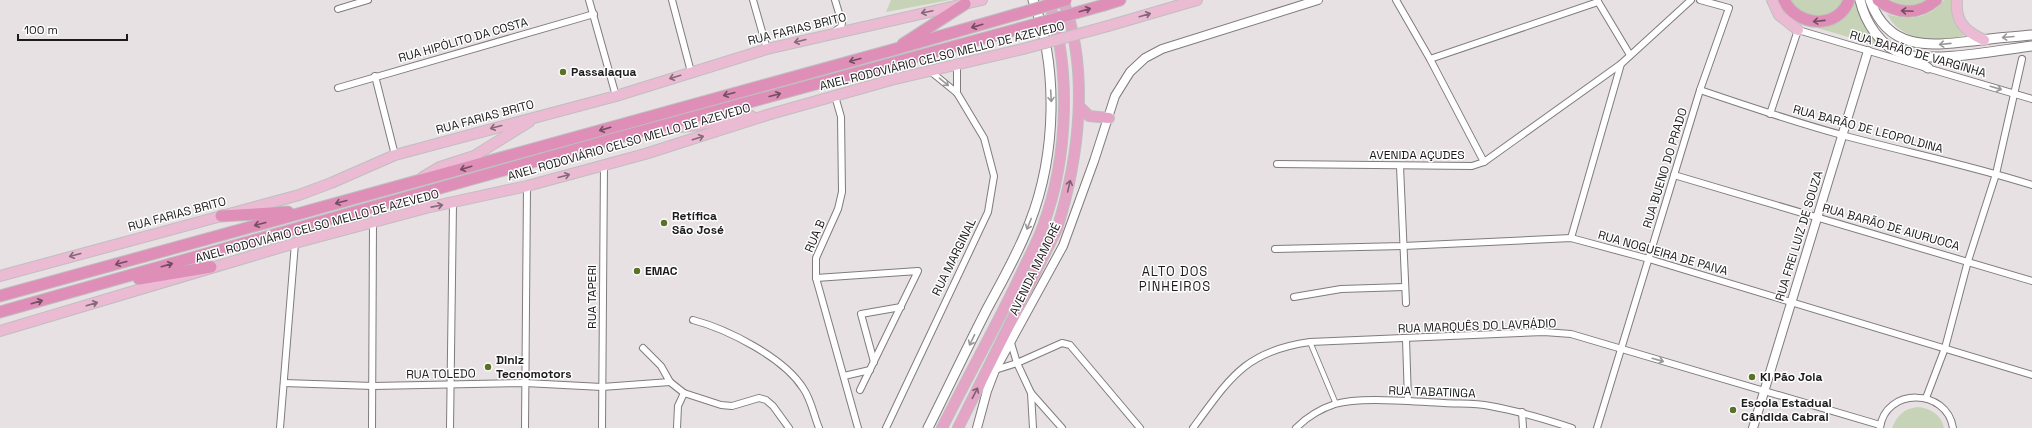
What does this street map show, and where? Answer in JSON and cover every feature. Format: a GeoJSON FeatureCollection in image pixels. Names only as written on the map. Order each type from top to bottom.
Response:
{"type":"FeatureCollection","features":[{"type":"Feature","properties":{"kind":"highway"},"geometry":{"type":"LineString","coordinates":[[942,428],[1010,297],[1044,225],[1059,167],[1064,106],[1061,52],[1048,0]]}},
{"type":"Feature","properties":{"kind":"highway"},"geometry":{"type":"LineString","coordinates":[[958,428],[1057,229],[1073,169],[1079,106],[1075,47],[1062,0]]}},
{"type":"Feature","properties":{"kind":"highway","name":"ANEL RODOVIÁRIO CELSO MELLO DE AZEVEDO"},"geometry":{"type":"LineString","coordinates":[[0,296],[892,50],[1066,0]]}},
{"type":"Feature","properties":{"kind":"highway","name":"ANEL RODOVIÁRIO CELSO MELLO DE AZEVEDO"},"geometry":{"type":"LineString","coordinates":[[0,312],[440,188],[1120,0]]}},
{"type":"Feature","properties":{"kind":"highway"},"geometry":{"type":"LineString","coordinates":[[1784,0],[1789,9],[1803,20],[1816,22],[1832,19],[1847,6],[1849,0]]}},
{"type":"Feature","properties":{"kind":"highway"},"geometry":{"type":"LineString","coordinates":[[1878,0],[1892,10],[1908,12],[1926,7],[1936,0]]}},
{"type":"Feature","properties":{"kind":"highway"},"geometry":{"type":"LineString","coordinates":[[892,50],[965,4]]}},
{"type":"Feature","properties":{"kind":"highway"},"geometry":{"type":"LineString","coordinates":[[1079,106],[1090,116],[1109,118]]}},
{"type":"Feature","properties":{"kind":"highway"},"geometry":{"type":"LineString","coordinates":[[221,216],[311,210]]}},
{"type":"Feature","properties":{"kind":"highway"},"geometry":{"type":"LineString","coordinates":[[102,283],[158,276],[211,267]]}},
{"type":"Feature","properties":{"kind":"main road","name":"RUA FARIAS BRITO"},"geometry":{"type":"LineString","coordinates":[[0,276],[299,195],[331,183],[395,154],[616,96],[767,49],[982,0]]}},
{"type":"Feature","properties":{"kind":"main road"},"geometry":{"type":"LineString","coordinates":[[928,428],[1030,222],[1046,164],[1051,107],[1049,57],[1034,0]]}},
{"type":"Feature","properties":{"kind":"main road","name":"ANEL RODOVIÁRIO CELSO MELLO DE AZEVEDO"},"geometry":{"type":"LineString","coordinates":[[0,331],[295,243],[373,222],[527,186],[604,165],[767,115],[891,80],[1023,49],[1197,0]]}},
{"type":"Feature","properties":{"kind":"main road"},"geometry":{"type":"LineString","coordinates":[[1772,0],[1779,15],[1798,30]]}},
{"type":"Feature","properties":{"kind":"main road"},"geometry":{"type":"LineString","coordinates":[[1860,0],[1863,11],[1872,30],[1889,46],[1903,54],[1939,57],[2032,46]]}},
{"type":"Feature","properties":{"kind":"main road"},"geometry":{"type":"LineString","coordinates":[[1870,0],[1882,24],[1896,36],[1916,44],[1939,44],[2032,35]]}},
{"type":"Feature","properties":{"kind":"main road"},"geometry":{"type":"LineString","coordinates":[[1957,0],[1959,20],[1969,33],[1984,40]]}},
{"type":"Feature","properties":{"kind":"main road"},"geometry":{"type":"LineString","coordinates":[[1909,55],[1928,68]]}},
{"type":"Feature","properties":{"kind":"main road"},"geometry":{"type":"LineString","coordinates":[[415,182],[440,167],[474,156],[543,115]]}},
{"type":"Feature","properties":{"kind":"main road"},"geometry":{"type":"LineString","coordinates":[[656,128],[681,129],[732,118],[767,115]]}},
{"type":"Feature","properties":{"kind":"street"},"geometry":{"type":"LineString","coordinates":[[338,9],[368,0]]}},
{"type":"Feature","properties":{"kind":"street"},"geometry":{"type":"LineString","coordinates":[[589,0],[616,96]]}},
{"type":"Feature","properties":{"kind":"street"},"geometry":{"type":"LineString","coordinates":[[672,0],[691,72]]}},
{"type":"Feature","properties":{"kind":"street"},"geometry":{"type":"LineString","coordinates":[[753,0],[767,49]]}},
{"type":"Feature","properties":{"kind":"street"},"geometry":{"type":"LineString","coordinates":[[833,33],[841,26],[842,23],[835,0]]}},
{"type":"Feature","properties":{"kind":"street","name":"AVENIDA MAMORÉ"},"geometry":{"type":"LineString","coordinates":[[977,428],[987,391],[995,370],[1063,246],[1109,118],[1115,96],[1130,72],[1145,58],[1162,49],[1318,0]]}},
{"type":"Feature","properties":{"kind":"street"},"geometry":{"type":"LineString","coordinates":[[1396,0],[1430,59],[1484,162]]}},
{"type":"Feature","properties":{"kind":"street","name":"AVENIDA AÇUDES"},"geometry":{"type":"LineString","coordinates":[[1277,164],[1472,166],[1484,162],[1621,64],[1691,0]]}},
{"type":"Feature","properties":{"kind":"street","name":"RUA BUENO DO PRADO"},"geometry":{"type":"LineString","coordinates":[[1597,428],[1700,90],[1729,8],[1700,0]]}},
{"type":"Feature","properties":{"kind":"street"},"geometry":{"type":"LineString","coordinates":[[1430,59],[1598,1],[1630,55]]}},
{"type":"Feature","properties":{"kind":"street","name":"RUA HIPÓLITO DA COSTA"},"geometry":{"type":"LineString","coordinates":[[338,88],[375,76],[594,14]]}},
{"type":"Feature","properties":{"kind":"street"},"geometry":{"type":"LineString","coordinates":[[1770,114],[1798,30]]}},
{"type":"Feature","properties":{"kind":"street","name":"RUA BARÃO DE VARGINHA"},"geometry":{"type":"LineString","coordinates":[[1798,30],[2032,99]]}},
{"type":"Feature","properties":{"kind":"street","name":"RUA FREI LUIZ DE SOUZA"},"geometry":{"type":"LineString","coordinates":[[1753,428],[1868,51]]}},
{"type":"Feature","properties":{"kind":"street"},"geometry":{"type":"LineString","coordinates":[[1926,398],[1945,348],[1968,261],[1996,174],[2022,60]]}},
{"type":"Feature","properties":{"kind":"street"},"geometry":{"type":"LineString","coordinates":[[1571,238],[1621,64]]}},
{"type":"Feature","properties":{"kind":"street"},"geometry":{"type":"LineString","coordinates":[[957,65],[957,93]]}},
{"type":"Feature","properties":{"kind":"street","name":"RUA MARGINAL"},"geometry":{"type":"LineString","coordinates":[[886,428],[988,212],[992,198],[994,176],[984,138],[957,93],[930,71]]}},
{"type":"Feature","properties":{"kind":"street"},"geometry":{"type":"LineString","coordinates":[[375,76],[395,154]]}},
{"type":"Feature","properties":{"kind":"street","name":"RUA BARÃO DE LEOPOLDINA"},"geometry":{"type":"LineString","coordinates":[[1700,90],[1770,114],[1842,135],[1996,174],[2032,185]]}},
{"type":"Feature","properties":{"kind":"street","name":"RUA B"},"geometry":{"type":"LineString","coordinates":[[835,96],[841,117],[842,192],[838,209],[816,258],[816,278],[858,428]]}},
{"type":"Feature","properties":{"kind":"street","name":"RUA TAPERI"},"geometry":{"type":"LineString","coordinates":[[602,428],[604,165]]}},
{"type":"Feature","properties":{"kind":"street"},"geometry":{"type":"LineString","coordinates":[[1400,166],[1404,287],[1406,303]]}},
{"type":"Feature","properties":{"kind":"street","name":"RUA BARÃO DE AIURUOCA"},"geometry":{"type":"LineString","coordinates":[[1674,175],[2032,281]]}},
{"type":"Feature","properties":{"kind":"street"},"geometry":{"type":"LineString","coordinates":[[525,428],[527,186]]}},
{"type":"Feature","properties":{"kind":"street"},"geometry":{"type":"LineString","coordinates":[[450,428],[452,203]]}},
{"type":"Feature","properties":{"kind":"street"},"geometry":{"type":"LineString","coordinates":[[372,428],[373,222]]}},
{"type":"Feature","properties":{"kind":"street","name":"RUA NOGUEIRA DE PAIVA"},"geometry":{"type":"LineString","coordinates":[[1275,249],[1403,246],[1571,238],[1649,259],[2032,375]]}},
{"type":"Feature","properties":{"kind":"street"},"geometry":{"type":"LineString","coordinates":[[280,428],[295,243]]}},
{"type":"Feature","properties":{"kind":"street"},"geometry":{"type":"LineString","coordinates":[[816,278],[918,270],[860,390]]}},
{"type":"Feature","properties":{"kind":"street"},"geometry":{"type":"LineString","coordinates":[[1294,297],[1341,289],[1404,287]]}},
{"type":"Feature","properties":{"kind":"street"},"geometry":{"type":"LineString","coordinates":[[874,362],[861,314],[900,307]]}},
{"type":"Feature","properties":{"kind":"street"},"geometry":{"type":"LineString","coordinates":[[693,320],[712,325],[775,358],[804,388],[819,428]]}},
{"type":"Feature","properties":{"kind":"street","name":"RUA MARQUÊS DO LAVRÁDIO"},"geometry":{"type":"LineString","coordinates":[[1193,428],[1235,374],[1252,361],[1268,352],[1287,345],[1310,342],[1544,332],[1571,334],[1621,350],[1764,390],[1880,427]]}},
{"type":"Feature","properties":{"kind":"street"},"geometry":{"type":"LineString","coordinates":[[1406,339],[1408,401]]}},
{"type":"Feature","properties":{"kind":"street"},"geometry":{"type":"LineString","coordinates":[[1310,342],[1336,404]]}},
{"type":"Feature","properties":{"kind":"street"},"geometry":{"type":"LineString","coordinates":[[1011,343],[1017,363],[1031,392],[1062,428]]}},
{"type":"Feature","properties":{"kind":"street"},"geometry":{"type":"LineString","coordinates":[[995,370],[1017,363],[1062,343],[1070,345],[1140,428]]}},
{"type":"Feature","properties":{"kind":"street"},"geometry":{"type":"LineString","coordinates":[[643,348],[661,366],[670,382],[684,393],[722,405],[732,406],[759,398],[766,400],[773,406],[789,428]]}},
{"type":"Feature","properties":{"kind":"street"},"geometry":{"type":"LineString","coordinates":[[844,376],[870,370]]}},
{"type":"Feature","properties":{"kind":"street","name":"RUA TOLEDO"},"geometry":{"type":"LineString","coordinates":[[284,383],[373,386],[525,383],[602,387],[670,382]]}},
{"type":"Feature","properties":{"kind":"street"},"geometry":{"type":"LineString","coordinates":[[1031,392],[1033,428]]}},
{"type":"Feature","properties":{"kind":"street"},"geometry":{"type":"LineString","coordinates":[[677,428],[678,406],[684,393]]}},
{"type":"Feature","properties":{"kind":"street"},"geometry":{"type":"LineString","coordinates":[[1880,427],[1888,410],[1902,399],[1914,396],[1926,398],[1937,403],[1946,412],[1953,428]]}},
{"type":"Feature","properties":{"kind":"street","name":"RUA TABATINGA"},"geometry":{"type":"LineString","coordinates":[[1296,428],[1318,410],[1336,404],[1354,401],[1408,401],[1488,405],[1522,412],[1572,428]]}},
{"type":"Feature","properties":{"kind":"street"},"geometry":{"type":"LineString","coordinates":[[1522,412],[1523,428]]}},
{"type":"Feature","properties":{"kind":"street"},"geometry":{"type":"LineString","coordinates":[[1303,421],[1306,428]]}},
{"type":"Feature","properties":{"kind":"green space"},"geometry":{"type":"Polygon","coordinates":[[[891,0],[950,0],[886,12],[891,0]]]}},
{"type":"Feature","properties":{"kind":"green space"},"geometry":{"type":"Polygon","coordinates":[[[1791,0],[1847,0],[1840,9],[1833,14],[1820,17],[1813,16],[1801,10],[1791,0]]]}},
{"type":"Feature","properties":{"kind":"green space"},"geometry":{"type":"Polygon","coordinates":[[[1891,0],[1926,0],[1917,4],[1904,6],[1891,0]]]}},
{"type":"Feature","properties":{"kind":"green space"},"geometry":{"type":"Polygon","coordinates":[[[1944,0],[1953,0],[1958,26],[1965,35],[1955,38],[1933,40],[1922,38],[1901,30],[1893,23],[1887,14],[1910,18],[1918,17],[1932,11],[1944,0]]]}},
{"type":"Feature","properties":{"kind":"green space"},"geometry":{"type":"Polygon","coordinates":[[[1855,2],[1860,16],[1867,28],[1886,48],[1814,27],[1826,25],[1843,16],[1855,2]]]}},
{"type":"Feature","properties":{"kind":"green space"},"geometry":{"type":"Polygon","coordinates":[[[1917,407],[1930,410],[1938,415],[1944,428],[1892,428],[1902,413],[1908,409],[1917,407]]]}},
{"type":"Feature","properties":{"kind":"place","name":"Passalaqua"},"geometry":{"type":"Point","coordinates":[563,72]}},
{"type":"Feature","properties":{"kind":"place","name":"Retífica São José"},"geometry":{"type":"Point","coordinates":[664,223]}},
{"type":"Feature","properties":{"kind":"place","name":"EMAC"},"geometry":{"type":"Point","coordinates":[637,271]}},
{"type":"Feature","properties":{"kind":"place","name":"Diniz Tecnomotors"},"geometry":{"type":"Point","coordinates":[488,367]}},
{"type":"Feature","properties":{"kind":"place","name":"Ki Pão Joia"},"geometry":{"type":"Point","coordinates":[1752,377]}},
{"type":"Feature","properties":{"kind":"place","name":"Escola Estadual Cândida Cabral"},"geometry":{"type":"Point","coordinates":[1733,410]}},
{"type":"Feature","properties":{"kind":"district","name":"ALTO DOS PINHEIROS"},"geometry":{"type":"Point","coordinates":[1175,278]}}]}
